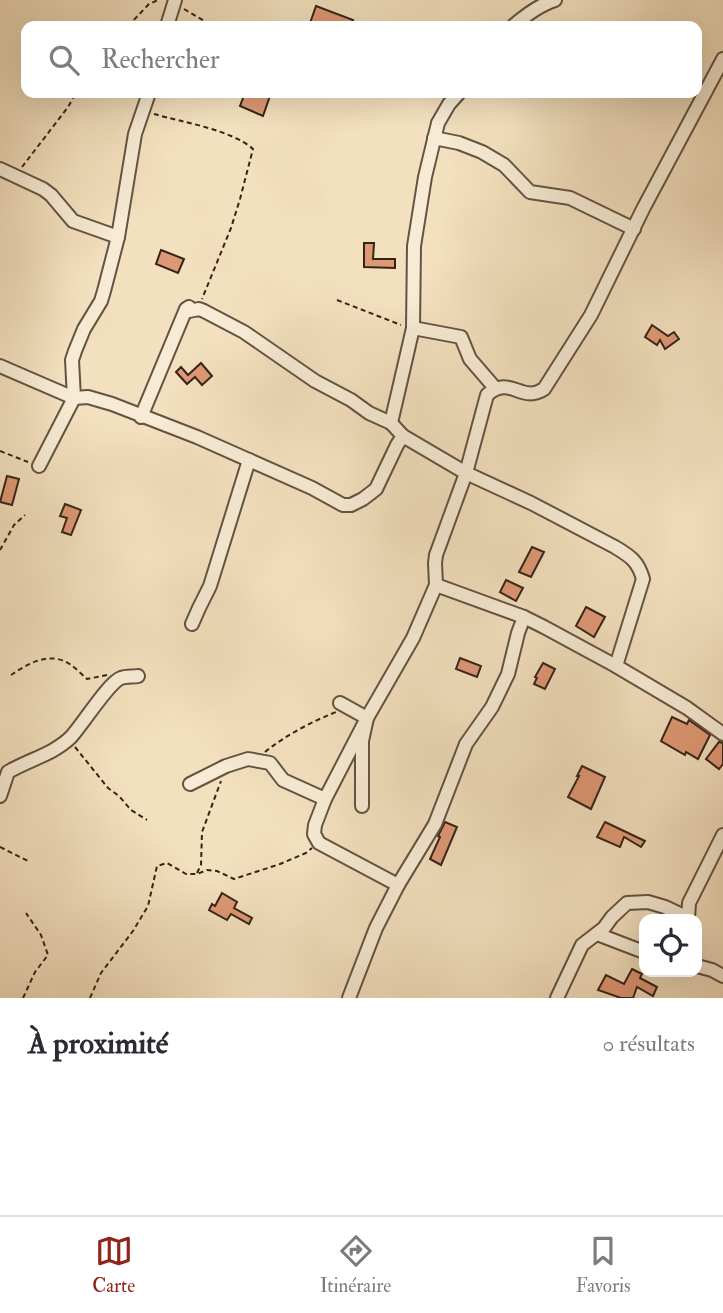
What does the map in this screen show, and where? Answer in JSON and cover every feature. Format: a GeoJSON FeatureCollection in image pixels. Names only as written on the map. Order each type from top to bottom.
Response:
{"type":"FeatureCollection","features":[{"type":"Feature","properties":{"kind":"street"},"geometry":{"type":"LineString","coordinates":[[520,21],[545,3],[555,0]]}},
{"type":"Feature","properties":{"kind":"street"},"geometry":{"type":"LineString","coordinates":[[170,21],[179,4]]}},
{"type":"Feature","properties":{"kind":"street"},"geometry":{"type":"LineString","coordinates":[[398,885],[319,843],[314,834],[315,825],[325,799],[413,638],[436,585],[436,555],[466,473],[487,395],[495,388],[503,386],[534,394],[544,389],[591,315],[723,59]]}},
{"type":"Feature","properties":{"kind":"street"},"geometry":{"type":"LineString","coordinates":[[39,466],[74,398],[72,366],[75,351],[84,329],[101,302],[118,237],[133,142],[147,98]]}},
{"type":"Feature","properties":{"kind":"street"},"geometry":{"type":"LineString","coordinates":[[391,424],[413,328],[414,246],[425,177],[438,123],[454,98]]}},
{"type":"Feature","properties":{"kind":"street"},"geometry":{"type":"LineString","coordinates":[[434,138],[459,143],[482,152],[514,173],[530,192],[570,198],[634,229]]}},
{"type":"Feature","properties":{"kind":"street"},"geometry":{"type":"LineString","coordinates":[[0,169],[51,195],[73,221],[118,237]]}},
{"type":"Feature","properties":{"kind":"street"},"geometry":{"type":"LineString","coordinates":[[141,417],[186,309],[199,309],[244,332],[315,381],[391,424],[403,436],[466,473],[531,503],[626,554],[640,567],[643,579],[616,666]]}},
{"type":"Feature","properties":{"kind":"street"},"geometry":{"type":"LineString","coordinates":[[413,328],[461,337],[470,359],[495,388]]}},
{"type":"Feature","properties":{"kind":"street"},"geometry":{"type":"LineString","coordinates":[[0,366],[74,398],[88,397],[112,404],[197,437],[312,488],[343,505],[351,505],[376,489],[403,436]]}},
{"type":"Feature","properties":{"kind":"street"},"geometry":{"type":"LineString","coordinates":[[192,625],[210,586],[249,460]]}},
{"type":"Feature","properties":{"kind":"street"},"geometry":{"type":"LineString","coordinates":[[436,585],[524,617],[616,666],[687,708],[723,734]]}},
{"type":"Feature","properties":{"kind":"street"},"geometry":{"type":"LineString","coordinates":[[349,998],[368,945],[398,885],[435,824],[466,744],[492,707],[508,674],[524,617]]}},
{"type":"Feature","properties":{"kind":"street"},"geometry":{"type":"LineString","coordinates":[[0,796],[8,772],[68,740],[120,678],[138,676]]}},
{"type":"Feature","properties":{"kind":"street"},"geometry":{"type":"LineString","coordinates":[[345,706],[367,718]]}},
{"type":"Feature","properties":{"kind":"street"},"geometry":{"type":"LineString","coordinates":[[362,806],[362,741],[367,718]]}},
{"type":"Feature","properties":{"kind":"street"},"geometry":{"type":"LineString","coordinates":[[190,784],[248,758],[270,763],[283,780],[325,799]]}},
{"type":"Feature","properties":{"kind":"street"},"geometry":{"type":"LineString","coordinates":[[688,914],[689,903],[723,835]]}},
{"type":"Feature","properties":{"kind":"street"},"geometry":{"type":"LineString","coordinates":[[557,998],[582,945],[604,929],[627,903],[648,902],[678,914]]}},
{"type":"Feature","properties":{"kind":"street"},"geometry":{"type":"LineString","coordinates":[[597,934],[639,951]]}},
{"type":"Feature","properties":{"kind":"street"},"geometry":{"type":"LineString","coordinates":[[702,967],[723,976]]}},
{"type":"Feature","properties":{"kind":"path"},"geometry":{"type":"LineString","coordinates":[[133,21],[149,4],[158,0]]}},
{"type":"Feature","properties":{"kind":"path"},"geometry":{"type":"LineString","coordinates":[[179,4],[205,21]]}},
{"type":"Feature","properties":{"kind":"path"},"geometry":{"type":"LineString","coordinates":[[14,175],[28,161],[73,98]]}},
{"type":"Feature","properties":{"kind":"path"},"geometry":{"type":"LineString","coordinates":[[143,111],[231,136],[253,149],[240,199],[199,309]]}},
{"type":"Feature","properties":{"kind":"path"},"geometry":{"type":"LineString","coordinates":[[337,300],[413,328]]}},
{"type":"Feature","properties":{"kind":"path"},"geometry":{"type":"LineString","coordinates":[[0,451],[39,466]]}},
{"type":"Feature","properties":{"kind":"path"},"geometry":{"type":"LineString","coordinates":[[0,550],[14,525],[25,515]]}},
{"type":"Feature","properties":{"kind":"path"},"geometry":{"type":"LineString","coordinates":[[11,676],[26,665],[45,659],[64,660],[87,679],[113,674]]}},
{"type":"Feature","properties":{"kind":"path"},"geometry":{"type":"LineString","coordinates":[[265,752],[308,724],[345,706]]}},
{"type":"Feature","properties":{"kind":"path"},"geometry":{"type":"LineString","coordinates":[[68,740],[108,788],[131,810],[147,820]]}},
{"type":"Feature","properties":{"kind":"path"},"geometry":{"type":"LineString","coordinates":[[197,874],[203,850],[202,832],[226,766]]}},
{"type":"Feature","properties":{"kind":"path"},"geometry":{"type":"LineString","coordinates":[[90,998],[102,973],[134,931],[148,906],[157,866],[167,863],[186,874],[217,871],[234,879],[306,853],[319,843]]}},
{"type":"Feature","properties":{"kind":"path"},"geometry":{"type":"LineString","coordinates":[[0,847],[28,861]]}},
{"type":"Feature","properties":{"kind":"path"},"geometry":{"type":"LineString","coordinates":[[23,998],[48,955],[41,935],[26,913]]}},
{"type":"Feature","properties":{"kind":"building"},"geometry":{"type":"Polygon","coordinates":[[[316,6],[353,20],[352,21],[311,21],[316,6]]]}},
{"type":"Feature","properties":{"kind":"building"},"geometry":{"type":"Polygon","coordinates":[[[243,98],[269,98],[263,116],[240,106],[243,98]]]}},
{"type":"Feature","properties":{"kind":"building"},"geometry":{"type":"Polygon","coordinates":[[[364,243],[374,243],[373,259],[395,259],[395,268],[364,267],[364,243]]]}},
{"type":"Feature","properties":{"kind":"building"},"geometry":{"type":"Polygon","coordinates":[[[161,250],[184,259],[178,273],[156,264],[161,250]]]}},
{"type":"Feature","properties":{"kind":"building"},"geometry":{"type":"Polygon","coordinates":[[[652,325],[668,336],[674,332],[679,339],[665,349],[660,340],[657,345],[645,337],[652,325]]]}},
{"type":"Feature","properties":{"kind":"building"},"geometry":{"type":"Polygon","coordinates":[[[201,363],[212,376],[202,385],[195,377],[187,384],[176,372],[181,367],[188,375],[201,363]]]}},
{"type":"Feature","properties":{"kind":"building"},"geometry":{"type":"Polygon","coordinates":[[[7,476],[19,479],[12,505],[0,502],[7,476]]]}},
{"type":"Feature","properties":{"kind":"building"},"geometry":{"type":"Polygon","coordinates":[[[65,504],[81,510],[71,535],[62,532],[67,518],[60,516],[65,504]]]}},
{"type":"Feature","properties":{"kind":"building"},"geometry":{"type":"Polygon","coordinates":[[[532,547],[544,552],[531,577],[519,572],[532,547]]]}},
{"type":"Feature","properties":{"kind":"building"},"geometry":{"type":"Polygon","coordinates":[[[506,580],[523,588],[516,601],[500,592],[506,580]]]}},
{"type":"Feature","properties":{"kind":"building"},"geometry":{"type":"Polygon","coordinates":[[[586,607],[605,617],[594,637],[576,626],[586,607]]]}},
{"type":"Feature","properties":{"kind":"building"},"geometry":{"type":"Polygon","coordinates":[[[460,658],[481,666],[477,677],[456,669],[460,658]]]}},
{"type":"Feature","properties":{"kind":"building"},"geometry":{"type":"Polygon","coordinates":[[[543,663],[555,669],[545,689],[534,684],[543,663]]]}},
{"type":"Feature","properties":{"kind":"building"},"geometry":{"type":"Polygon","coordinates":[[[672,717],[687,724],[689,720],[710,735],[698,759],[661,741],[672,717]]]}},
{"type":"Feature","properties":{"kind":"building"},"geometry":{"type":"Polygon","coordinates":[[[719,742],[723,743],[723,764],[719,769],[706,759],[719,742]]]}},
{"type":"Feature","properties":{"kind":"building"},"geometry":{"type":"Polygon","coordinates":[[[582,766],[605,777],[591,809],[568,797],[582,766]]]}},
{"type":"Feature","properties":{"kind":"building"},"geometry":{"type":"Polygon","coordinates":[[[445,822],[457,827],[441,865],[430,859],[445,822]]]}},
{"type":"Feature","properties":{"kind":"building"},"geometry":{"type":"Polygon","coordinates":[[[605,822],[645,841],[641,847],[624,837],[620,847],[597,837],[605,822]]]}},
{"type":"Feature","properties":{"kind":"building"},"geometry":{"type":"Polygon","coordinates":[[[222,893],[237,902],[234,908],[252,918],[249,924],[231,914],[227,920],[209,910],[212,904],[215,906],[222,893]]]}},
{"type":"Feature","properties":{"kind":"building"},"geometry":{"type":"Polygon","coordinates":[[[632,969],[639,972],[640,978],[657,987],[653,996],[637,987],[633,998],[621,998],[598,990],[606,975],[624,984],[632,969]]]}}]}
